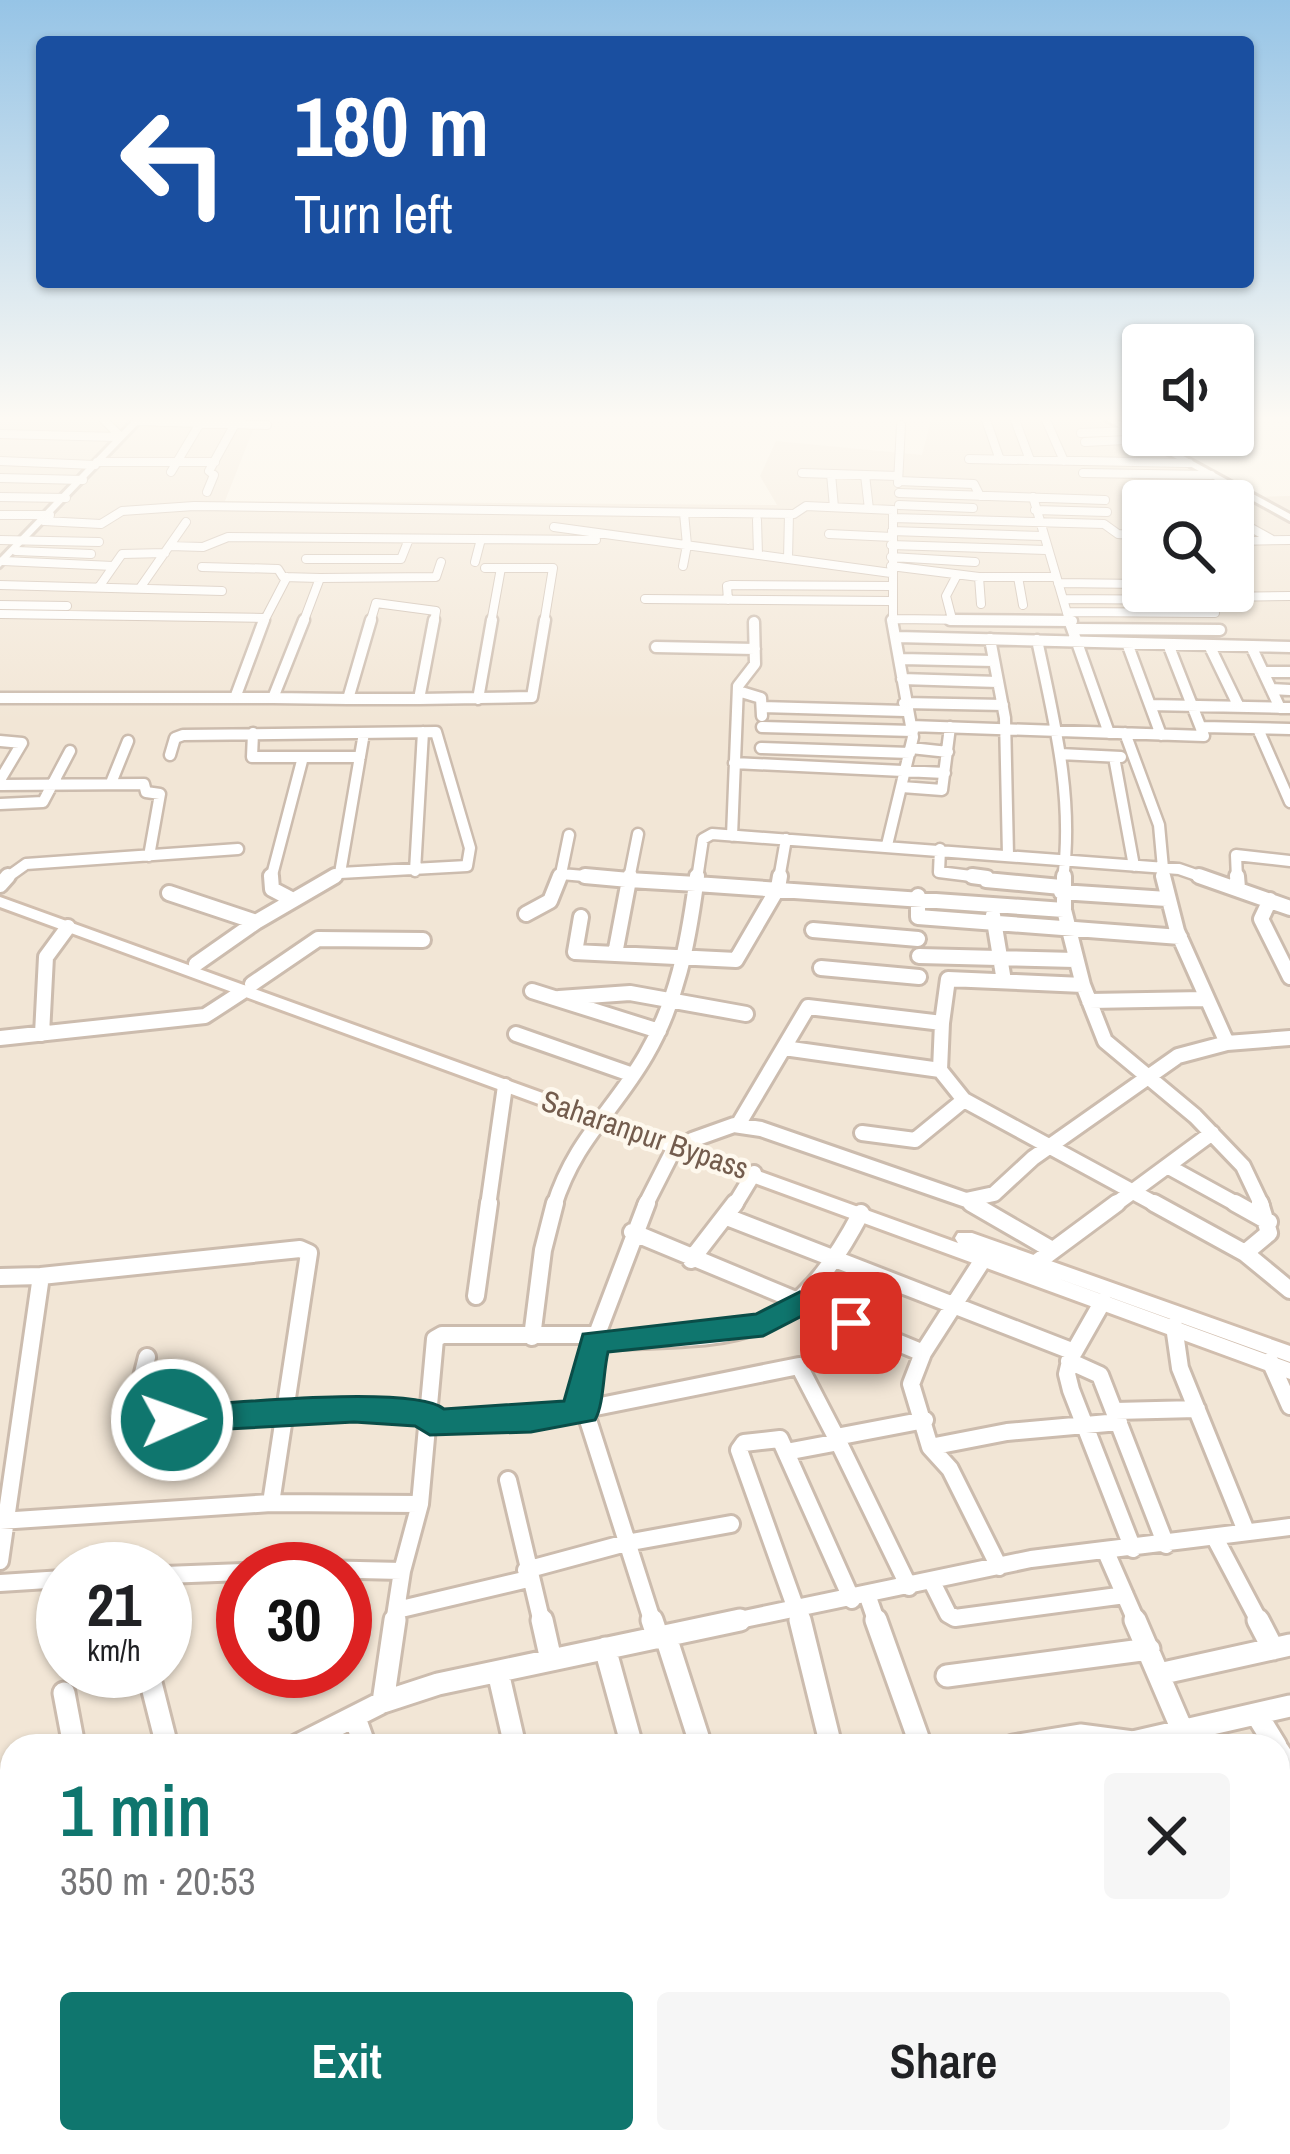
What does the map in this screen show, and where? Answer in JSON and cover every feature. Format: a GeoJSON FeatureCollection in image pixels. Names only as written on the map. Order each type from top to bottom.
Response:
{"type":"FeatureCollection","features":[{"type":"Feature","properties":{"kind":"main road"},"geometry":{"type":"LineString","coordinates":[[0,889],[196,964],[216,977]]}},
{"type":"Feature","properties":{"kind":"main road","name":"Saharanpur Bypass"},"geometry":{"type":"LineString","coordinates":[[0,902],[247,988],[505,1086],[684,1143],[1103,1301],[1279,1358]]}},
{"type":"Feature","properties":{"kind":"main road"},"geometry":{"type":"LineString","coordinates":[[247,988],[601,1114]]}},
{"type":"Feature","properties":{"kind":"main road"},"geometry":{"type":"LineString","coordinates":[[684,1143],[1044,1257],[1279,1358]]}},
{"type":"Feature","properties":{"kind":"street"},"geometry":{"type":"LineString","coordinates":[[2,563],[45,521]]}},
{"type":"Feature","properties":{"kind":"street"},"geometry":{"type":"LineString","coordinates":[[70,521],[107,521]]}},
{"type":"Feature","properties":{"kind":"street"},"geometry":{"type":"LineString","coordinates":[[337,538],[344,521]]}},
{"type":"Feature","properties":{"kind":"street"},"geometry":{"type":"LineString","coordinates":[[683,566],[685,521]]}},
{"type":"Feature","properties":{"kind":"street"},"geometry":{"type":"LineString","coordinates":[[757,521],[758,555]]}},
{"type":"Feature","properties":{"kind":"street"},"geometry":{"type":"LineString","coordinates":[[788,521],[788,559]]}},
{"type":"Feature","properties":{"kind":"street"},"geometry":{"type":"LineString","coordinates":[[887,845],[912,729],[904,707],[890,602],[894,521]]}},
{"type":"Feature","properties":{"kind":"street"},"geometry":{"type":"LineString","coordinates":[[1008,521],[1110,525]]}},
{"type":"Feature","properties":{"kind":"street"},"geometry":{"type":"LineString","coordinates":[[1109,521],[1122,534]]}},
{"type":"Feature","properties":{"kind":"street"},"geometry":{"type":"LineString","coordinates":[[140,588],[186,522]]}},
{"type":"Feature","properties":{"kind":"street"},"geometry":{"type":"LineString","coordinates":[[1038,523],[1108,733]]}},
{"type":"Feature","properties":{"kind":"street"},"geometry":{"type":"LineString","coordinates":[[554,527],[814,562],[1046,550]]}},
{"type":"Feature","properties":{"kind":"street"},"geometry":{"type":"LineString","coordinates":[[1254,530],[1275,542]]}},
{"type":"Feature","properties":{"kind":"street"},"geometry":{"type":"LineString","coordinates":[[829,534],[955,578],[1122,583]]}},
{"type":"Feature","properties":{"kind":"street"},"geometry":{"type":"LineString","coordinates":[[728,599],[728,585],[816,585],[891,556],[1042,536]]}},
{"type":"Feature","properties":{"kind":"street"},"geometry":{"type":"LineString","coordinates":[[99,586],[125,553],[206,547],[225,537],[596,541]]}},
{"type":"Feature","properties":{"kind":"street"},"geometry":{"type":"LineString","coordinates":[[0,539],[99,542]]}},
{"type":"Feature","properties":{"kind":"street"},"geometry":{"type":"LineString","coordinates":[[306,559],[401,559],[409,539]]}},
{"type":"Feature","properties":{"kind":"street"},"geometry":{"type":"LineString","coordinates":[[0,698],[532,697],[553,568],[480,565],[481,539]]}},
{"type":"Feature","properties":{"kind":"street"},"geometry":{"type":"LineString","coordinates":[[1254,542],[1290,540]]}},
{"type":"Feature","properties":{"kind":"street"},"geometry":{"type":"LineString","coordinates":[[16,551],[92,554]]}},
{"type":"Feature","properties":{"kind":"street"},"geometry":{"type":"LineString","coordinates":[[770,556],[774,585]]}},
{"type":"Feature","properties":{"kind":"street"},"geometry":{"type":"LineString","coordinates":[[891,556],[974,562]]}},
{"type":"Feature","properties":{"kind":"street"},"geometry":{"type":"LineString","coordinates":[[202,566],[278,569],[287,577],[383,578],[436,577],[441,562]]}},
{"type":"Feature","properties":{"kind":"street"},"geometry":{"type":"LineString","coordinates":[[814,562],[816,585]]}},
{"type":"Feature","properties":{"kind":"street"},"geometry":{"type":"LineString","coordinates":[[2,563],[113,566]]}},
{"type":"Feature","properties":{"kind":"street"},"geometry":{"type":"LineString","coordinates":[[478,699],[500,568]]}},
{"type":"Feature","properties":{"kind":"street"},"geometry":{"type":"LineString","coordinates":[[235,698],[265,618],[287,577]]}},
{"type":"Feature","properties":{"kind":"street"},"geometry":{"type":"LineString","coordinates":[[1018,577],[1023,605]]}},
{"type":"Feature","properties":{"kind":"street"},"geometry":{"type":"LineString","coordinates":[[272,698],[320,578]]}},
{"type":"Feature","properties":{"kind":"street"},"geometry":{"type":"LineString","coordinates":[[348,699],[383,578]]}},
{"type":"Feature","properties":{"kind":"street"},"geometry":{"type":"LineString","coordinates":[[952,620],[946,596],[955,578]]}},
{"type":"Feature","properties":{"kind":"street"},"geometry":{"type":"LineString","coordinates":[[979,580],[981,604]]}},
{"type":"Feature","properties":{"kind":"street"},"geometry":{"type":"LineString","coordinates":[[0,585],[222,591]]}},
{"type":"Feature","properties":{"kind":"street"},"geometry":{"type":"LineString","coordinates":[[1254,597],[1290,596]]}},
{"type":"Feature","properties":{"kind":"street"},"geometry":{"type":"LineString","coordinates":[[645,598],[890,602]]}},
{"type":"Feature","properties":{"kind":"street"},"geometry":{"type":"LineString","coordinates":[[1064,599],[1122,599]]}},
{"type":"Feature","properties":{"kind":"street"},"geometry":{"type":"LineString","coordinates":[[376,603],[436,611],[419,699]]}},
{"type":"Feature","properties":{"kind":"street"},"geometry":{"type":"LineString","coordinates":[[0,604],[189,609]]}},
{"type":"Feature","properties":{"kind":"street"},"geometry":{"type":"LineString","coordinates":[[897,637],[1037,640],[1074,626],[1216,613]]}},
{"type":"Feature","properties":{"kind":"street"},"geometry":{"type":"LineString","coordinates":[[0,614],[265,618]]}},
{"type":"Feature","properties":{"kind":"street"},"geometry":{"type":"LineString","coordinates":[[894,619],[1220,630]]}},
{"type":"Feature","properties":{"kind":"street"},"geometry":{"type":"LineString","coordinates":[[731,836],[738,691],[753,668],[754,622]]}},
{"type":"Feature","properties":{"kind":"street"},"geometry":{"type":"LineString","coordinates":[[1074,626],[1127,643],[1290,647]]}},
{"type":"Feature","properties":{"kind":"street"},"geometry":{"type":"LineString","coordinates":[[990,639],[1003,705],[1008,855]]}},
{"type":"Feature","properties":{"kind":"street"},"geometry":{"type":"LineString","coordinates":[[1037,640],[1060,754],[1065,860],[1061,889],[1083,985],[1101,1036],[1212,1132],[1244,1166],[1269,1222],[1269,1233],[1245,1253]]}},
{"type":"Feature","properties":{"kind":"street"},"geometry":{"type":"LineString","coordinates":[[1127,643],[1161,735]]}},
{"type":"Feature","properties":{"kind":"street"},"geometry":{"type":"LineString","coordinates":[[762,727],[1206,735],[1168,644]]}},
{"type":"Feature","properties":{"kind":"street"},"geometry":{"type":"LineString","coordinates":[[1209,645],[1239,707]]}},
{"type":"Feature","properties":{"kind":"street"},"geometry":{"type":"LineString","coordinates":[[1250,646],[1285,708]]}},
{"type":"Feature","properties":{"kind":"street"},"geometry":{"type":"LineString","coordinates":[[656,647],[755,649]]}},
{"type":"Feature","properties":{"kind":"street"},"geometry":{"type":"LineString","coordinates":[[901,658],[994,661]]}},
{"type":"Feature","properties":{"kind":"street"},"geometry":{"type":"LineString","coordinates":[[1263,672],[1290,672]]}},
{"type":"Feature","properties":{"kind":"street"},"geometry":{"type":"LineString","coordinates":[[902,680],[998,682]]}},
{"type":"Feature","properties":{"kind":"street"},"geometry":{"type":"LineString","coordinates":[[1271,689],[1290,690]]}},
{"type":"Feature","properties":{"kind":"street"},"geometry":{"type":"LineString","coordinates":[[738,691],[761,698],[760,764]]}},
{"type":"Feature","properties":{"kind":"street"},"geometry":{"type":"LineString","coordinates":[[762,707],[1003,705]]}},
{"type":"Feature","properties":{"kind":"street"},"geometry":{"type":"LineString","coordinates":[[1150,705],[1285,708]]}},
{"type":"Feature","properties":{"kind":"street"},"geometry":{"type":"LineString","coordinates":[[902,787],[942,790],[950,727]]}},
{"type":"Feature","properties":{"kind":"street"},"geometry":{"type":"LineString","coordinates":[[1203,728],[1290,729]]}},
{"type":"Feature","properties":{"kind":"street"},"geometry":{"type":"LineString","coordinates":[[1258,729],[1290,800]]}},
{"type":"Feature","properties":{"kind":"street"},"geometry":{"type":"LineString","coordinates":[[415,871],[423,732]]}},
{"type":"Feature","properties":{"kind":"street"},"geometry":{"type":"LineString","coordinates":[[170,755],[179,735],[423,732],[441,737],[469,858],[461,870],[340,873],[291,899],[196,964]]}},
{"type":"Feature","properties":{"kind":"street"},"geometry":{"type":"LineString","coordinates":[[254,733],[252,757],[360,758]]}},
{"type":"Feature","properties":{"kind":"street"},"geometry":{"type":"LineString","coordinates":[[340,873],[364,733]]}},
{"type":"Feature","properties":{"kind":"street"},"geometry":{"type":"LineString","coordinates":[[1125,733],[1159,825],[1167,899],[1204,999],[1227,1043]]}},
{"type":"Feature","properties":{"kind":"street"},"geometry":{"type":"LineString","coordinates":[[0,741],[22,743],[0,782],[144,784],[146,792],[160,794],[149,856]]}},
{"type":"Feature","properties":{"kind":"street"},"geometry":{"type":"LineString","coordinates":[[111,783],[128,741]]}},
{"type":"Feature","properties":{"kind":"street"},"geometry":{"type":"LineString","coordinates":[[761,748],[948,752]]}},
{"type":"Feature","properties":{"kind":"street"},"geometry":{"type":"LineString","coordinates":[[0,804],[40,803],[70,751]]}},
{"type":"Feature","properties":{"kind":"street"},"geometry":{"type":"LineString","coordinates":[[1060,754],[1133,758]]}},
{"type":"Feature","properties":{"kind":"street"},"geometry":{"type":"LineString","coordinates":[[1114,757],[1134,866]]}},
{"type":"Feature","properties":{"kind":"street"},"geometry":{"type":"LineString","coordinates":[[291,899],[272,889],[270,881],[303,758]]}},
{"type":"Feature","properties":{"kind":"street"},"geometry":{"type":"LineString","coordinates":[[734,763],[945,773]]}},
{"type":"Feature","properties":{"kind":"street"},"geometry":{"type":"LineString","coordinates":[[615,954],[638,834]]}},
{"type":"Feature","properties":{"kind":"street"},"geometry":{"type":"LineString","coordinates":[[526,914],[550,902],[569,835]]}},
{"type":"Feature","properties":{"kind":"street"},"geometry":{"type":"LineString","coordinates":[[532,1337],[540,1244],[570,1162],[633,1075],[676,996],[704,837],[887,845],[1161,868],[1191,872],[1290,908]]}},
{"type":"Feature","properties":{"kind":"street"},"geometry":{"type":"LineString","coordinates":[[581,916],[573,951],[738,959],[778,888],[786,839]]}},
{"type":"Feature","properties":{"kind":"street"},"geometry":{"type":"LineString","coordinates":[[0,889],[20,865],[238,849]]}},
{"type":"Feature","properties":{"kind":"street"},"geometry":{"type":"LineString","coordinates":[[940,849],[939,872],[1167,899]]}},
{"type":"Feature","properties":{"kind":"street"},"geometry":{"type":"LineString","coordinates":[[992,854],[988,903],[1004,981]]}},
{"type":"Feature","properties":{"kind":"street"},"geometry":{"type":"LineString","coordinates":[[1238,888],[1236,854],[1290,861]]}},
{"type":"Feature","properties":{"kind":"street"},"geometry":{"type":"LineString","coordinates":[[561,874],[1064,910]]}},
{"type":"Feature","properties":{"kind":"street"},"geometry":{"type":"LineString","coordinates":[[169,893],[256,922]]}},
{"type":"Feature","properties":{"kind":"street"},"geometry":{"type":"LineString","coordinates":[[918,896],[919,977]]}},
{"type":"Feature","properties":{"kind":"street"},"geometry":{"type":"LineString","coordinates":[[1270,901],[1261,919],[1290,977]]}},
{"type":"Feature","properties":{"kind":"street"},"geometry":{"type":"LineString","coordinates":[[918,917],[1180,937]]}},
{"type":"Feature","properties":{"kind":"street"},"geometry":{"type":"LineString","coordinates":[[42,1034],[46,957],[68,927]]}},
{"type":"Feature","properties":{"kind":"street"},"geometry":{"type":"LineString","coordinates":[[813,930],[918,939]]}},
{"type":"Feature","properties":{"kind":"street"},"geometry":{"type":"LineString","coordinates":[[0,1038],[205,1016],[312,940],[423,940]]}},
{"type":"Feature","properties":{"kind":"street"},"geometry":{"type":"LineString","coordinates":[[919,956],[1075,960]]}},
{"type":"Feature","properties":{"kind":"street"},"geometry":{"type":"LineString","coordinates":[[821,968],[1083,985]]}},
{"type":"Feature","properties":{"kind":"street"},"geometry":{"type":"LineString","coordinates":[[948,979],[940,1070],[954,1093],[1245,1253],[1290,1290]]}},
{"type":"Feature","properties":{"kind":"street"},"geometry":{"type":"LineString","coordinates":[[532,991],[659,1031]]}},
{"type":"Feature","properties":{"kind":"street"},"geometry":{"type":"LineString","coordinates":[[559,998],[634,993],[676,996],[746,1014]]}},
{"type":"Feature","properties":{"kind":"street"},"geometry":{"type":"LineString","coordinates":[[1089,1000],[1204,999]]}},
{"type":"Feature","properties":{"kind":"street"},"geometry":{"type":"LineString","coordinates":[[739,1125],[800,1015],[811,1006],[943,1023]]}},
{"type":"Feature","properties":{"kind":"street"},"geometry":{"type":"LineString","coordinates":[[516,1034],[633,1075]]}},
{"type":"Feature","properties":{"kind":"street"},"geometry":{"type":"LineString","coordinates":[[966,1200],[994,1195],[1052,1144],[1178,1056],[1227,1043],[1290,1037]]}},
{"type":"Feature","properties":{"kind":"street"},"geometry":{"type":"LineString","coordinates":[[784,1048],[940,1070]]}},
{"type":"Feature","properties":{"kind":"street"},"geometry":{"type":"LineString","coordinates":[[476,1295],[505,1086]]}},
{"type":"Feature","properties":{"kind":"street"},"geometry":{"type":"LineString","coordinates":[[862,1133],[915,1140],[964,1100]]}},
{"type":"Feature","properties":{"kind":"street"},"geometry":{"type":"LineString","coordinates":[[697,1734],[626,1544],[581,1398],[595,1339],[632,1232],[684,1143],[739,1125],[797,1140],[966,1200],[1044,1257],[1212,1132]]}},
{"type":"Feature","properties":{"kind":"street"},"geometry":{"type":"LineString","coordinates":[[1169,1167],[1269,1222]]}},
{"type":"Feature","properties":{"kind":"street"},"geometry":{"type":"LineString","coordinates":[[691,1260],[727,1217],[754,1173]]}},
{"type":"Feature","properties":{"kind":"street"},"geometry":{"type":"LineString","coordinates":[[383,1702],[402,1571],[420,1504],[435,1339],[442,1335],[595,1339],[763,1325],[800,1303],[836,1261],[862,1213]]}},
{"type":"Feature","properties":{"kind":"street"},"geometry":{"type":"LineString","coordinates":[[727,1217],[954,1306],[1072,1357],[1100,1375],[1166,1545]]}},
{"type":"Feature","properties":{"kind":"street"},"geometry":{"type":"LineString","coordinates":[[632,1232],[922,1353]]}},
{"type":"Feature","properties":{"kind":"street"},"geometry":{"type":"LineString","coordinates":[[0,1277],[309,1253],[271,1503]]}},
{"type":"Feature","properties":{"kind":"street"},"geometry":{"type":"LineString","coordinates":[[984,1258],[922,1353],[910,1384],[930,1448],[950,1469],[999,1567]]}},
{"type":"Feature","properties":{"kind":"street"},"geometry":{"type":"LineString","coordinates":[[0,1561],[41,1276]]}},
{"type":"Feature","properties":{"kind":"street"},"geometry":{"type":"LineString","coordinates":[[1103,1301],[1067,1374],[1133,1549]]}},
{"type":"Feature","properties":{"kind":"street"},"geometry":{"type":"LineString","coordinates":[[1174,1326],[1180,1368],[1246,1532]]}},
{"type":"Feature","properties":{"kind":"street"},"geometry":{"type":"LineString","coordinates":[[147,1357],[131,1421],[354,1410],[430,1418],[531,1420],[799,1366],[908,1587]]}},
{"type":"Feature","properties":{"kind":"street"},"geometry":{"type":"LineString","coordinates":[[1279,1358],[1290,1406]]}},
{"type":"Feature","properties":{"kind":"street"},"geometry":{"type":"LineString","coordinates":[[930,1448],[1117,1416],[1197,1409]]}},
{"type":"Feature","properties":{"kind":"street"},"geometry":{"type":"LineString","coordinates":[[786,1452],[925,1420]]}},
{"type":"Feature","properties":{"kind":"street"},"geometry":{"type":"LineString","coordinates":[[828,1734],[797,1607],[739,1450],[751,1440],[776,1438],[786,1452],[860,1598],[916,1734]]}},
{"type":"Feature","properties":{"kind":"street"},"geometry":{"type":"LineString","coordinates":[[508,1480],[550,1660]]}},
{"type":"Feature","properties":{"kind":"street"},"geometry":{"type":"LineString","coordinates":[[3,1520],[271,1503],[420,1504]]}},
{"type":"Feature","properties":{"kind":"street"},"geometry":{"type":"LineString","coordinates":[[397,1610],[626,1544],[731,1524]]}},
{"type":"Feature","properties":{"kind":"street"},"geometry":{"type":"LineString","coordinates":[[321,1734],[383,1702],[605,1648],[999,1567],[1290,1527]]}},
{"type":"Feature","properties":{"kind":"street"},"geometry":{"type":"LineString","coordinates":[[1159,1674],[1282,1647],[1214,1538]]}},
{"type":"Feature","properties":{"kind":"street"},"geometry":{"type":"LineString","coordinates":[[1106,1552],[1159,1674],[1192,1734]]}},
{"type":"Feature","properties":{"kind":"street"},"geometry":{"type":"LineString","coordinates":[[372,1570],[402,1571]]}},
{"type":"Feature","properties":{"kind":"street"},"geometry":{"type":"LineString","coordinates":[[0,1583],[36,1581]]}},
{"type":"Feature","properties":{"kind":"street"},"geometry":{"type":"LineString","coordinates":[[932,1582],[947,1614],[955,1618],[1125,1594]]}},
{"type":"Feature","properties":{"kind":"street"},"geometry":{"type":"LineString","coordinates":[[605,1648],[629,1734]]}},
{"type":"Feature","properties":{"kind":"street"},"geometry":{"type":"LineString","coordinates":[[947,1676],[1148,1649]]}},
{"type":"Feature","properties":{"kind":"street"},"geometry":{"type":"LineString","coordinates":[[498,1672],[512,1734]]}},
{"type":"Feature","properties":{"kind":"street"},"geometry":{"type":"LineString","coordinates":[[65,1698],[72,1734]]}},
{"type":"Feature","properties":{"kind":"street"},"geometry":{"type":"LineString","coordinates":[[155,1698],[164,1734]]}},
{"type":"Feature","properties":{"kind":"street"},"geometry":{"type":"LineString","coordinates":[[1199,1734],[1290,1706]]}},
{"type":"Feature","properties":{"kind":"street"},"geometry":{"type":"LineString","coordinates":[[1257,1715],[1269,1734]]}},
{"type":"Feature","properties":{"kind":"street"},"geometry":{"type":"LineString","coordinates":[[355,1718],[361,1734]]}},
{"type":"Feature","properties":{"kind":"shaded area"},"geometry":{"type":"Polygon","coordinates":[[[0,521],[1122,521],[1122,612],[1254,612],[1254,521],[1290,521],[1290,1734],[0,1734],[0,521]]]}},
{"type":"Feature","properties":{"kind":"route"},"geometry":{"type":"LineString","coordinates":[[172,1420],[354,1410],[430,1414],[430,1423],[531,1420],[583,1411],[581,1398],[594,1342],[763,1325],[800,1303],[851,1323]]}}]}
